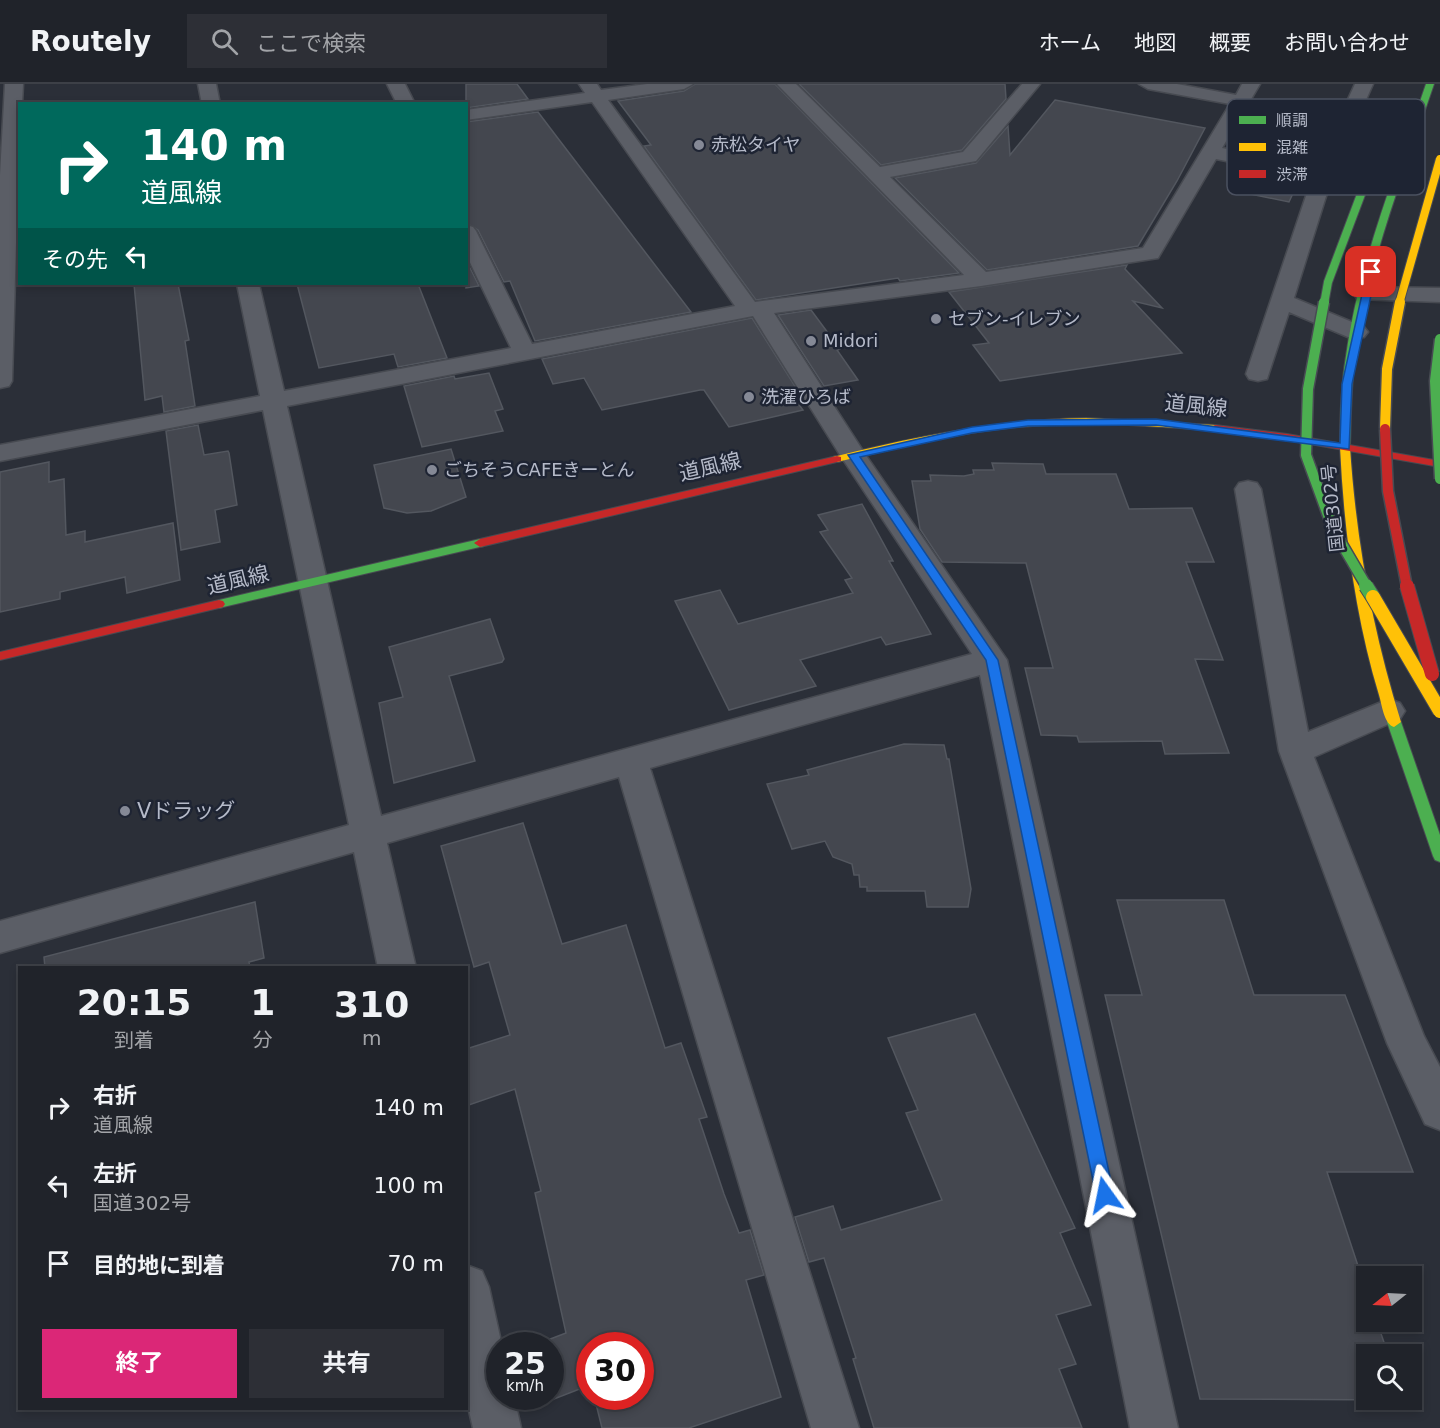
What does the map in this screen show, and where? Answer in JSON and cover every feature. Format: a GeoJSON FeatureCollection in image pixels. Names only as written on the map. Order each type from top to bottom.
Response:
{"type":"FeatureCollection","features":[{"type":"Feature","properties":{"kind":"main road","name":"国道302号"},"geometry":{"type":"LineString","coordinates":[[1425,100],[1430,84]]}},
{"type":"Feature","properties":{"kind":"main road"},"geometry":{"type":"LineString","coordinates":[[1400,99],[1409,91]]}},
{"type":"Feature","properties":{"kind":"main road"},"geometry":{"type":"LineString","coordinates":[[1440,159],[1401,295],[1387,369],[1384,454],[1398,556],[1440,702]]}},
{"type":"Feature","properties":{"kind":"main road"},"geometry":{"type":"LineString","coordinates":[[1361,195],[1328,282],[1308,389],[1306,456],[1333,529],[1440,711]]}},
{"type":"Feature","properties":{"kind":"main road","name":"国道302号"},"geometry":{"type":"LineString","coordinates":[[1396,195],[1365,294],[1347,384],[1345,447],[1349,514],[1364,606],[1389,711],[1440,856]]}},
{"type":"Feature","properties":{"kind":"main road"},"geometry":{"type":"LineString","coordinates":[[1440,339],[1435,381],[1440,479]]}},
{"type":"Feature","properties":{"kind":"main road","name":"道風線"},"geometry":{"type":"LineString","coordinates":[[0,656],[853,455],[972,430],[1028,423],[1156,422],[1345,447],[1440,464]]}},
{"type":"Feature","properties":{"kind":"street"},"geometry":{"type":"LineString","coordinates":[[0,381],[14,84]]}},
{"type":"Feature","properties":{"kind":"street"},"geometry":{"type":"LineString","coordinates":[[207,84],[211,102]]}},
{"type":"Feature","properties":{"kind":"street"},"geometry":{"type":"LineString","coordinates":[[396,84],[405,102]]}},
{"type":"Feature","properties":{"kind":"street"},"geometry":{"type":"LineString","coordinates":[[468,116],[592,90],[684,84]]}},
{"type":"Feature","properties":{"kind":"street"},"geometry":{"type":"LineString","coordinates":[[786,84],[878,173],[981,279]]}},
{"type":"Feature","properties":{"kind":"street"},"geometry":{"type":"LineString","coordinates":[[878,173],[969,157],[1031,84]]}},
{"type":"Feature","properties":{"kind":"street"},"geometry":{"type":"LineString","coordinates":[[1148,84],[1247,92]]}},
{"type":"Feature","properties":{"kind":"street"},"geometry":{"type":"LineString","coordinates":[[1357,99],[1364,84]]}},
{"type":"Feature","properties":{"kind":"street"},"geometry":{"type":"LineString","coordinates":[[592,90],[754,309],[992,660],[1154,1428]]}},
{"type":"Feature","properties":{"kind":"street"},"geometry":{"type":"LineString","coordinates":[[0,453],[754,309],[981,279],[1150,253],[1227,125]]}},
{"type":"Feature","properties":{"kind":"street"},"geometry":{"type":"LineString","coordinates":[[1211,152],[1227,155]]}},
{"type":"Feature","properties":{"kind":"street"},"geometry":{"type":"LineString","coordinates":[[1258,374],[1316,195]]}},
{"type":"Feature","properties":{"kind":"street"},"geometry":{"type":"LineString","coordinates":[[468,235],[524,352]]}},
{"type":"Feature","properties":{"kind":"street"},"geometry":{"type":"LineString","coordinates":[[248,285],[397,966]]}},
{"type":"Feature","properties":{"kind":"street"},"geometry":{"type":"LineString","coordinates":[[1365,294],[1440,295]]}},
{"type":"Feature","properties":{"kind":"street"},"geometry":{"type":"LineString","coordinates":[[1282,301],[1356,332]]}},
{"type":"Feature","properties":{"kind":"street"},"geometry":{"type":"LineString","coordinates":[[1248,489],[1295,751],[1407,1043],[1440,1110]]}},
{"type":"Feature","properties":{"kind":"street"},"geometry":{"type":"LineString","coordinates":[[0,937],[368,832],[992,660]]}},
{"type":"Feature","properties":{"kind":"street"},"geometry":{"type":"LineString","coordinates":[[1295,751],[1389,711]]}},
{"type":"Feature","properties":{"kind":"street"},"geometry":{"type":"LineString","coordinates":[[631,760],[834,1428]]}},
{"type":"Feature","properties":{"kind":"street"},"geometry":{"type":"LineString","coordinates":[[468,1296],[497,1428]]}},
{"type":"Feature","properties":{"kind":"building"},"geometry":{"type":"Polygon","coordinates":[[[466,84],[517,84],[528,99],[468,108],[468,102],[466,102],[466,84]]]}},
{"type":"Feature","properties":{"kind":"building"},"geometry":{"type":"Polygon","coordinates":[[[695,84],[775,84],[959,273],[900,281],[898,278],[756,300],[644,146],[651,145],[618,101],[684,91],[695,84]]]}},
{"type":"Feature","properties":{"kind":"building"},"geometry":{"type":"Polygon","coordinates":[[[799,84],[1005,84],[1006,99],[962,150],[881,165],[799,84]]]}},
{"type":"Feature","properties":{"kind":"building"},"geometry":{"type":"Polygon","coordinates":[[[1055,100],[1205,128],[1177,181],[1138,246],[987,270],[895,178],[976,163],[1008,126],[1010,155],[1055,100]]]}},
{"type":"Feature","properties":{"kind":"building"},"geometry":{"type":"Polygon","coordinates":[[[538,112],[691,312],[535,341],[510,281],[504,282],[478,230],[468,224],[468,122],[538,112]]]}},
{"type":"Feature","properties":{"kind":"building"},"geometry":{"type":"Polygon","coordinates":[[[1255,195],[1292,195],[1289,202],[1255,195]]]}},
{"type":"Feature","properties":{"kind":"building"},"geometry":{"type":"Polygon","coordinates":[[[468,264],[479,286],[466,288],[468,285],[468,264]]]}},
{"type":"Feature","properties":{"kind":"building"},"geometry":{"type":"Polygon","coordinates":[[[1127,265],[1125,269],[1162,308],[1133,301],[1182,353],[1000,381],[973,345],[989,343],[949,292],[1127,265]]]}},
{"type":"Feature","properties":{"kind":"building"},"geometry":{"type":"Polygon","coordinates":[[[134,285],[178,285],[189,340],[185,341],[195,406],[164,412],[162,396],[145,400],[134,285]]]}},
{"type":"Feature","properties":{"kind":"building"},"geometry":{"type":"Polygon","coordinates":[[[297,285],[418,285],[447,358],[398,367],[394,354],[319,368],[297,285]]]}},
{"type":"Feature","properties":{"kind":"building"},"geometry":{"type":"Polygon","coordinates":[[[811,310],[840,349],[837,350],[858,380],[824,386],[778,315],[811,310]]]}},
{"type":"Feature","properties":{"kind":"building"},"geometry":{"type":"Polygon","coordinates":[[[752,318],[798,391],[790,393],[803,410],[729,427],[704,390],[700,390],[602,410],[584,378],[553,384],[542,359],[752,318]]]}},
{"type":"Feature","properties":{"kind":"building"},"geometry":{"type":"Polygon","coordinates":[[[489,373],[503,409],[495,411],[503,431],[422,447],[404,386],[454,376],[455,379],[489,373]]]}},
{"type":"Feature","properties":{"kind":"building"},"geometry":{"type":"Polygon","coordinates":[[[198,425],[204,455],[228,451],[229,453],[237,505],[215,510],[220,542],[181,550],[166,431],[198,425]]]}},
{"type":"Feature","properties":{"kind":"building"},"geometry":{"type":"Polygon","coordinates":[[[451,449],[466,497],[431,511],[407,513],[384,508],[374,465],[451,449]]]}},
{"type":"Feature","properties":{"kind":"building"},"geometry":{"type":"Polygon","coordinates":[[[49,462],[49,482],[64,479],[66,535],[85,531],[85,542],[173,523],[180,580],[127,593],[125,577],[60,592],[60,599],[0,612],[0,472],[49,462]]]}},
{"type":"Feature","properties":{"kind":"building"},"geometry":{"type":"Polygon","coordinates":[[[992,463],[1043,464],[1046,474],[1116,474],[1129,509],[1192,508],[1214,562],[1186,562],[1223,660],[1195,659],[1229,753],[1165,754],[1162,741],[1079,742],[1077,736],[1041,735],[1025,668],[1053,668],[1026,563],[942,562],[920,529],[912,481],[931,481],[930,475],[964,476],[974,474],[973,470],[994,470],[992,463]]]}},
{"type":"Feature","properties":{"kind":"building"},"geometry":{"type":"Polygon","coordinates":[[[862,504],[893,561],[889,561],[931,634],[886,645],[881,637],[800,660],[816,686],[729,710],[675,601],[720,590],[738,624],[853,593],[845,580],[852,578],[820,532],[828,530],[818,515],[862,504]]]}},
{"type":"Feature","properties":{"kind":"building"},"geometry":{"type":"Polygon","coordinates":[[[490,619],[504,659],[502,662],[449,676],[475,761],[394,783],[379,703],[403,697],[389,647],[490,619]]]}},
{"type":"Feature","properties":{"kind":"building"},"geometry":{"type":"Polygon","coordinates":[[[904,744],[944,745],[947,759],[949,759],[971,889],[968,907],[927,907],[925,891],[867,891],[867,887],[860,887],[859,875],[854,875],[852,864],[833,857],[825,841],[792,849],[767,784],[809,775],[807,770],[904,744]]]}},
{"type":"Feature","properties":{"kind":"building"},"geometry":{"type":"Polygon","coordinates":[[[523,823],[562,944],[626,925],[665,1048],[681,1043],[707,1117],[699,1119],[724,1194],[739,1233],[750,1230],[764,1275],[746,1280],[781,1397],[689,1428],[602,1428],[598,1410],[654,1410],[654,1332],[576,1332],[576,1390],[564,1395],[564,1334],[566,1333],[535,1193],[541,1191],[515,1089],[468,1105],[468,1048],[510,1035],[489,962],[474,967],[441,846],[523,823]]]}},
{"type":"Feature","properties":{"kind":"building"},"geometry":{"type":"Polygon","coordinates":[[[1117,900],[1224,900],[1254,995],[1345,995],[1413,1172],[1327,1172],[1358,1266],[1356,1266],[1356,1332],[1380,1332],[1385,1344],[1356,1344],[1356,1400],[1200,1399],[1105,995],[1142,995],[1117,900]]]}},
{"type":"Feature","properties":{"kind":"building"},"geometry":{"type":"Polygon","coordinates":[[[255,902],[264,958],[249,962],[250,966],[45,966],[44,957],[255,902]]]}},
{"type":"Feature","properties":{"kind":"building"},"geometry":{"type":"Polygon","coordinates":[[[975,1014],[1075,1228],[1060,1233],[1091,1305],[1056,1315],[1076,1364],[1059,1369],[1082,1428],[874,1428],[853,1359],[856,1358],[824,1258],[809,1262],[795,1217],[833,1206],[841,1230],[942,1200],[906,1113],[918,1110],[888,1038],[975,1014]]]}},
{"type":"Feature","properties":{"kind":"traffic: fast"},"geometry":{"type":"LineString","coordinates":[[1425,99],[1430,84]]}},
{"type":"Feature","properties":{"kind":"traffic: fast"},"geometry":{"type":"LineString","coordinates":[[1361,195],[1328,282],[1308,389],[1306,455],[1333,529],[1373,597]]}},
{"type":"Feature","properties":{"kind":"traffic: fast"},"geometry":{"type":"LineString","coordinates":[[1345,447],[1346,401],[1351,354],[1371,262],[1392,195]]}},
{"type":"Feature","properties":{"kind":"traffic: fast"},"geometry":{"type":"LineString","coordinates":[[1440,339],[1435,381],[1440,479]]}},
{"type":"Feature","properties":{"kind":"traffic: fast"},"geometry":{"type":"LineString","coordinates":[[219,604],[480,543]]}},
{"type":"Feature","properties":{"kind":"traffic: fast"},"geometry":{"type":"LineString","coordinates":[[1394,722],[1440,856]]}},
{"type":"Feature","properties":{"kind":"traffic: slow"},"geometry":{"type":"LineString","coordinates":[[1385,429],[1387,369],[1403,284],[1440,159]]}},
{"type":"Feature","properties":{"kind":"traffic: slow"},"geometry":{"type":"LineString","coordinates":[[837,459],[943,435],[1008,425],[1112,421],[1215,428]]}},
{"type":"Feature","properties":{"kind":"traffic: slow"},"geometry":{"type":"LineString","coordinates":[[1345,447],[1350,517],[1360,586],[1375,655],[1394,722]]}},
{"type":"Feature","properties":{"kind":"traffic: slow"},"geometry":{"type":"LineString","coordinates":[[1373,597],[1440,711]]}},
{"type":"Feature","properties":{"kind":"traffic: jam"},"geometry":{"type":"LineString","coordinates":[[1215,428],[1287,437],[1440,464]]}},
{"type":"Feature","properties":{"kind":"traffic: jam"},"geometry":{"type":"LineString","coordinates":[[1385,429],[1385,460],[1392,522],[1406,583],[1432,674]]}},
{"type":"Feature","properties":{"kind":"traffic: jam"},"geometry":{"type":"LineString","coordinates":[[480,543],[837,459]]}},
{"type":"Feature","properties":{"kind":"traffic: jam"},"geometry":{"type":"LineString","coordinates":[[0,656],[219,604]]}},
{"type":"Feature","properties":{"kind":"place","name":"赤松タイヤ"},"geometry":{"type":"Point","coordinates":[699,145]}},
{"type":"Feature","properties":{"kind":"place","name":"セブン-イレブン"},"geometry":{"type":"Point","coordinates":[936,319]}},
{"type":"Feature","properties":{"kind":"place","name":"Midori"},"geometry":{"type":"Point","coordinates":[811,341]}},
{"type":"Feature","properties":{"kind":"place","name":"洗濯ひろば"},"geometry":{"type":"Point","coordinates":[749,397]}},
{"type":"Feature","properties":{"kind":"place","name":"ごちそうCAFEきーとん"},"geometry":{"type":"Point","coordinates":[432,470]}},
{"type":"Feature","properties":{"kind":"place","name":"Vドラッグ"},"geometry":{"type":"Point","coordinates":[125,811]}},
{"type":"Feature","properties":{"kind":"route"},"geometry":{"type":"LineString","coordinates":[[1105,1195],[992,660],[853,455],[972,430],[1028,423],[1156,422],[1345,447],[1347,384],[1356,332],[1371,272]]}}]}
